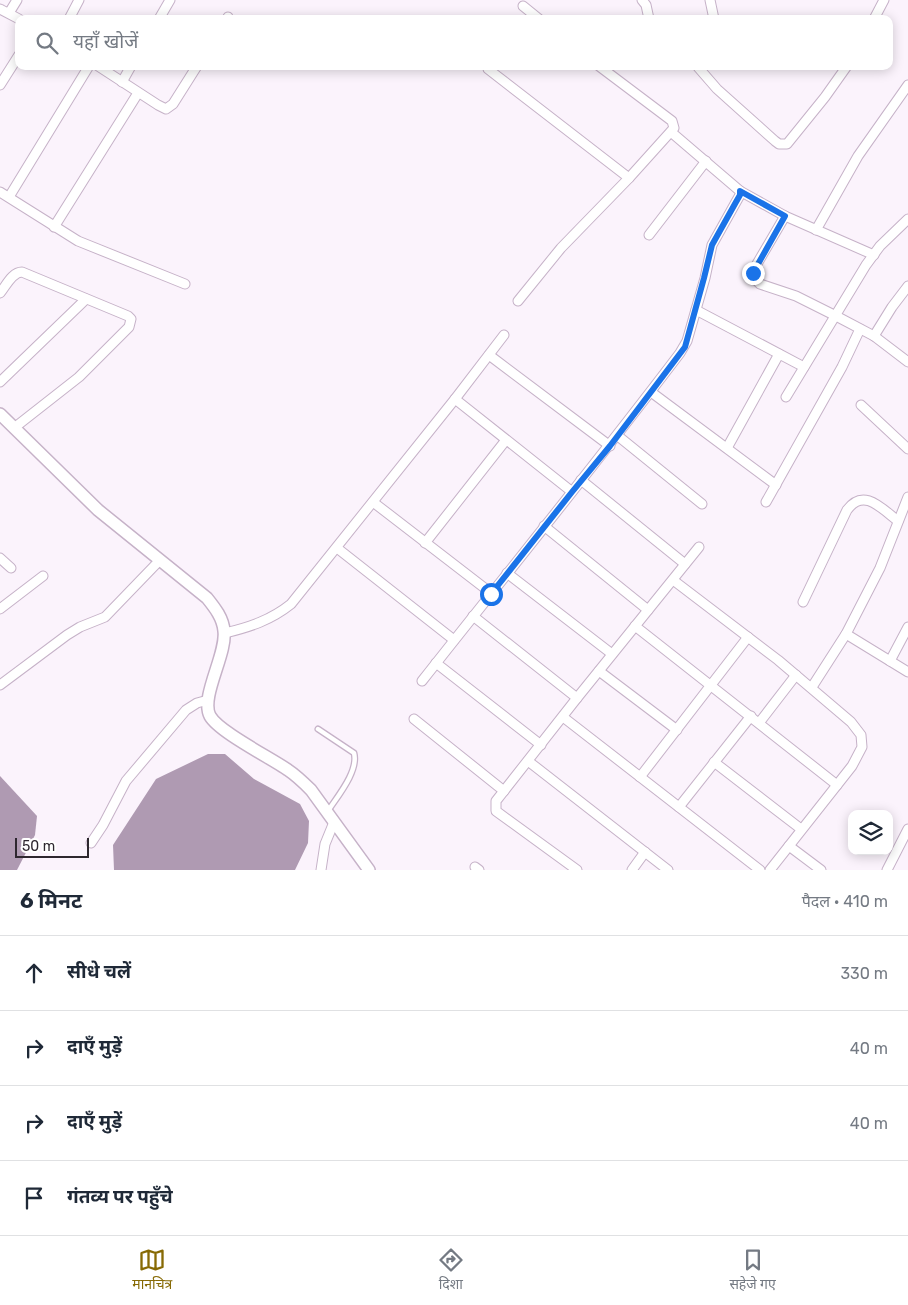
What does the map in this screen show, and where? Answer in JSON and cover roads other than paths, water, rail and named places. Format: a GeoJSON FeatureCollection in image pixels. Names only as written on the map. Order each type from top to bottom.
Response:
{"type":"FeatureCollection","features":[{"type":"Feature","properties":{"kind":"street"},"geometry":{"type":"LineString","coordinates":[[10,13],[17,0]]}},
{"type":"Feature","properties":{"kind":"street"},"geometry":{"type":"LineString","coordinates":[[71,15],[79,0]]}},
{"type":"Feature","properties":{"kind":"street"},"geometry":{"type":"LineString","coordinates":[[161,15],[170,0]]}},
{"type":"Feature","properties":{"kind":"street"},"geometry":{"type":"LineString","coordinates":[[642,0],[646,4],[648,15]]}},
{"type":"Feature","properties":{"kind":"street"},"geometry":{"type":"LineString","coordinates":[[710,0],[713,15]]}},
{"type":"Feature","properties":{"kind":"street"},"geometry":{"type":"LineString","coordinates":[[876,15],[884,0]]}},
{"type":"Feature","properties":{"kind":"street"},"geometry":{"type":"LineString","coordinates":[[523,6],[534,15]]}},
{"type":"Feature","properties":{"kind":"street"},"geometry":{"type":"LineString","coordinates":[[0,9],[15,16]]}},
{"type":"Feature","properties":{"kind":"street"},"geometry":{"type":"LineString","coordinates":[[0,85],[15,61]]}},
{"type":"Feature","properties":{"kind":"street"},"geometry":{"type":"LineString","coordinates":[[9,197],[87,70]]}},
{"type":"Feature","properties":{"kind":"street"},"geometry":{"type":"LineString","coordinates":[[104,70],[166,109],[170,108],[194,70]]}},
{"type":"Feature","properties":{"kind":"street"},"geometry":{"type":"LineString","coordinates":[[122,82],[129,70]]}},
{"type":"Feature","properties":{"kind":"street"},"geometry":{"type":"LineString","coordinates":[[489,70],[629,178]]}},
{"type":"Feature","properties":{"kind":"street"},"geometry":{"type":"LineString","coordinates":[[518,301],[562,248],[674,128],[672,121],[608,70]]}},
{"type":"Feature","properties":{"kind":"street"},"geometry":{"type":"LineString","coordinates":[[701,70],[717,89],[779,144],[783,145],[788,144],[844,70]]}},
{"type":"Feature","properties":{"kind":"street"},"geometry":{"type":"LineString","coordinates":[[706,76],[707,70]]}},
{"type":"Feature","properties":{"kind":"street"},"geometry":{"type":"LineString","coordinates":[[816,230],[858,156],[908,86]]}},
{"type":"Feature","properties":{"kind":"street"},"geometry":{"type":"LineString","coordinates":[[54,226],[138,92]]}},
{"type":"Feature","properties":{"kind":"street"},"geometry":{"type":"LineString","coordinates":[[672,132],[740,191],[785,216],[874,255]]}},
{"type":"Feature","properties":{"kind":"street"},"geometry":{"type":"LineString","coordinates":[[649,235],[706,161]]}},
{"type":"Feature","properties":{"kind":"street"},"geometry":{"type":"LineString","coordinates":[[422,681],[544,526],[618,436],[685,347],[712,245],[740,195],[740,191]]}},
{"type":"Feature","properties":{"kind":"street"},"geometry":{"type":"LineString","coordinates":[[0,192],[78,241],[185,284]]}},
{"type":"Feature","properties":{"kind":"street"},"geometry":{"type":"LineString","coordinates":[[785,216],[754,269],[753,277],[760,284],[796,296],[874,336],[908,362]]}},
{"type":"Feature","properties":{"kind":"street"},"geometry":{"type":"LineString","coordinates":[[786,397],[845,298],[874,255],[895,230],[908,219]]}},
{"type":"Feature","properties":{"kind":"street"},"geometry":{"type":"LineString","coordinates":[[0,293],[18,272],[128,316],[131,319],[129,327],[79,377],[14,428]]}},
{"type":"Feature","properties":{"kind":"street"},"geometry":{"type":"LineString","coordinates":[[874,336],[904,298],[908,286]]}},
{"type":"Feature","properties":{"kind":"street"},"geometry":{"type":"LineString","coordinates":[[0,382],[86,299]]}},
{"type":"Feature","properties":{"kind":"street"},"geometry":{"type":"LineString","coordinates":[[696,310],[804,367]]}},
{"type":"Feature","properties":{"kind":"street"},"geometry":{"type":"LineString","coordinates":[[766,502],[842,367],[860,329]]}},
{"type":"Feature","properties":{"kind":"street"},"geometry":{"type":"LineString","coordinates":[[225,633],[247,628],[279,613],[291,604],[504,335]]}},
{"type":"Feature","properties":{"kind":"street"},"geometry":{"type":"LineString","coordinates":[[727,448],[779,354]]}},
{"type":"Feature","properties":{"kind":"street"},"geometry":{"type":"LineString","coordinates":[[489,355],[610,446]]}},
{"type":"Feature","properties":{"kind":"street"},"geometry":{"type":"LineString","coordinates":[[651,392],[776,485]]}},
{"type":"Feature","properties":{"kind":"street"},"geometry":{"type":"LineString","coordinates":[[455,399],[572,492]]}},
{"type":"Feature","properties":{"kind":"street"},"geometry":{"type":"LineString","coordinates":[[861,404],[908,449]]}},
{"type":"Feature","properties":{"kind":"street"},"geometry":{"type":"LineString","coordinates":[[0,414],[98,510],[207,598],[217,611],[225,633],[208,700],[208,710],[215,723],[289,770],[311,790],[369,870]]}},
{"type":"Feature","properties":{"kind":"street"},"geometry":{"type":"LineString","coordinates":[[618,436],[702,504]]}},
{"type":"Feature","properties":{"kind":"street"},"geometry":{"type":"LineString","coordinates":[[425,543],[506,440]]}},
{"type":"Feature","properties":{"kind":"street"},"geometry":{"type":"LineString","coordinates":[[581,480],[685,564]]}},
{"type":"Feature","properties":{"kind":"street"},"geometry":{"type":"LineString","coordinates":[[812,687],[846,634],[880,568],[908,497]]}},
{"type":"Feature","properties":{"kind":"street"},"geometry":{"type":"LineString","coordinates":[[803,602],[847,510],[853,502],[858,499],[868,500],[898,521]]}},
{"type":"Feature","properties":{"kind":"street"},"geometry":{"type":"LineString","coordinates":[[373,502],[491,594]]}},
{"type":"Feature","properties":{"kind":"street"},"geometry":{"type":"LineString","coordinates":[[544,526],[648,610]]}},
{"type":"Feature","properties":{"kind":"street"},"geometry":{"type":"LineString","coordinates":[[577,870],[496,811],[496,801],[699,547]]}},
{"type":"Feature","properties":{"kind":"street"},"geometry":{"type":"LineString","coordinates":[[337,548],[454,640]]}},
{"type":"Feature","properties":{"kind":"street"},"geometry":{"type":"LineString","coordinates":[[0,558],[11,568]]}},
{"type":"Feature","properties":{"kind":"street"},"geometry":{"type":"LineString","coordinates":[[0,685],[67,635],[80,627],[105,617],[160,560]]}},
{"type":"Feature","properties":{"kind":"street"},"geometry":{"type":"LineString","coordinates":[[507,573],[612,654]]}},
{"type":"Feature","properties":{"kind":"street"},"geometry":{"type":"LineString","coordinates":[[0,609],[43,576]]}},
{"type":"Feature","properties":{"kind":"street"},"geometry":{"type":"LineString","coordinates":[[672,580],[812,687],[851,722],[861,735],[862,747],[859,755],[770,870]]}},
{"type":"Feature","properties":{"kind":"street"},"geometry":{"type":"LineString","coordinates":[[473,616],[577,698]]}},
{"type":"Feature","properties":{"kind":"street"},"geometry":{"type":"LineString","coordinates":[[635,626],[837,785]]}},
{"type":"Feature","properties":{"kind":"street"},"geometry":{"type":"LineString","coordinates":[[890,661],[908,627]]}},
{"type":"Feature","properties":{"kind":"street"},"geometry":{"type":"LineString","coordinates":[[846,634],[908,672]]}},
{"type":"Feature","properties":{"kind":"street"},"geometry":{"type":"LineString","coordinates":[[640,777],[748,638]]}},
{"type":"Feature","properties":{"kind":"street"},"geometry":{"type":"LineString","coordinates":[[436,663],[541,745]]}},
{"type":"Feature","properties":{"kind":"street"},"geometry":{"type":"LineString","coordinates":[[599,671],[676,730]]}},
{"type":"Feature","properties":{"kind":"street"},"geometry":{"type":"LineString","coordinates":[[759,723],[796,675]]}},
{"type":"Feature","properties":{"kind":"street"},"geometry":{"type":"LineString","coordinates":[[91,843],[103,825],[126,781],[138,765],[186,710],[208,700]]}},
{"type":"Feature","properties":{"kind":"street"},"geometry":{"type":"LineString","coordinates":[[679,807],[751,716]]}},
{"type":"Feature","properties":{"kind":"street"},"geometry":{"type":"LineString","coordinates":[[563,717],[760,870]]}},
{"type":"Feature","properties":{"kind":"street"},"geometry":{"type":"LineString","coordinates":[[414,719],[504,791]]}},
{"type":"Feature","properties":{"kind":"street"},"geometry":{"type":"LineString","coordinates":[[528,761],[668,870]]}},
{"type":"Feature","properties":{"kind":"street"},"geometry":{"type":"LineString","coordinates":[[714,762],[801,830]]}},
{"type":"Feature","properties":{"kind":"street"},"geometry":{"type":"LineString","coordinates":[[321,870],[330,817]]}},
{"type":"Feature","properties":{"kind":"street"},"geometry":{"type":"LineString","coordinates":[[887,870],[908,829]]}},
{"type":"Feature","properties":{"kind":"street"},"geometry":{"type":"LineString","coordinates":[[789,846],[821,870]]}},
{"type":"Feature","properties":{"kind":"street"},"geometry":{"type":"LineString","coordinates":[[632,870],[646,852]]}},
{"type":"Feature","properties":{"kind":"lane"},"geometry":{"type":"LineString","coordinates":[[318,730],[354,754],[355,759],[349,777],[330,817]]}}]}
